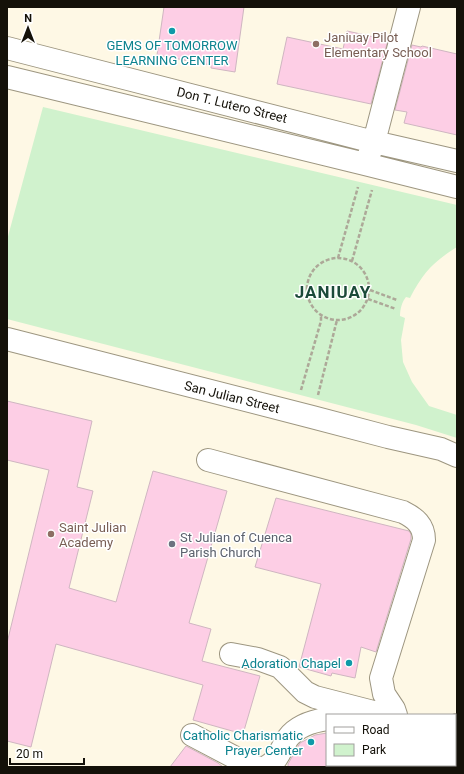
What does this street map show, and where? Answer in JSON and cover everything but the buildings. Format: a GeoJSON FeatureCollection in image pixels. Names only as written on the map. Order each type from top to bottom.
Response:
{"type":"FeatureCollection","features":[{"type":"Feature","properties":{"kind":"street"},"geometry":{"type":"LineString","coordinates":[[372,166],[374,142],[409,7]]}},
{"type":"Feature","properties":{"kind":"street","name":"Don T. Lutero Street"},"geometry":{"type":"LineString","coordinates":[[7,48],[374,142],[457,161]]}},
{"type":"Feature","properties":{"kind":"street","name":"Don T. Lutero Street"},"geometry":{"type":"LineString","coordinates":[[7,77],[457,187]]}},
{"type":"Feature","properties":{"kind":"street","name":"San Julian Street"},"geometry":{"type":"LineString","coordinates":[[7,339],[441,450],[457,456]]}},
{"type":"Feature","properties":{"kind":"street"},"geometry":{"type":"LineString","coordinates":[[208,460],[403,512],[413,517],[420,524],[424,532],[424,540],[381,678],[384,694],[394,709],[382,714]]}},
{"type":"Feature","properties":{"kind":"street"},"geometry":{"type":"LineString","coordinates":[[231,654],[258,659],[280,668],[301,689],[315,697],[375,714]]}},
{"type":"Feature","properties":{"kind":"street"},"geometry":{"type":"LineString","coordinates":[[266,767],[274,762],[288,738],[294,731],[319,720],[326,719]]}},
{"type":"Feature","properties":{"kind":"street"},"geometry":{"type":"LineString","coordinates":[[192,735],[251,766],[256,767]]}},
{"type":"Feature","properties":{"kind":"path"},"geometry":{"type":"LineString","coordinates":[[338,258],[372,166]]}},
{"type":"Feature","properties":{"kind":"path"},"geometry":{"type":"LineString","coordinates":[[352,261],[372,166]]}},
{"type":"Feature","properties":{"kind":"path"},"geometry":{"type":"LineString","coordinates":[[345,258],[352,261],[358,264],[363,270],[369,283],[370,290],[368,299],[359,312],[345,319],[337,320],[321,315],[313,308],[309,300],[307,290],[308,280],[312,271],[319,264],[328,259],[345,258]]}},
{"type":"Feature","properties":{"kind":"path"},"geometry":{"type":"LineString","coordinates":[[370,290],[397,300]]}},
{"type":"Feature","properties":{"kind":"path"},"geometry":{"type":"LineString","coordinates":[[368,299],[396,309]]}},
{"type":"Feature","properties":{"kind":"path"},"geometry":{"type":"LineString","coordinates":[[304,415],[321,315]]}},
{"type":"Feature","properties":{"kind":"path"},"geometry":{"type":"LineString","coordinates":[[304,415],[337,320]]}},
{"type":"Feature","properties":{"kind":"green space"},"geometry":{"type":"Polygon","coordinates":[[[43,107],[457,205],[457,247],[435,263],[424,275],[410,298],[406,297],[400,311],[400,316],[405,318],[401,340],[403,362],[412,382],[429,406],[457,415],[457,438],[416,425],[7,319],[7,240],[43,107]]]}},
{"type":"Feature","properties":{"kind":"place","name":"GEMS OF TOMORROW LEARNING CENTER"},"geometry":{"type":"Point","coordinates":[172,31]}},
{"type":"Feature","properties":{"kind":"place","name":"Janiuay Pilot Elementary School"},"geometry":{"type":"Point","coordinates":[316,44]}},
{"type":"Feature","properties":{"kind":"place","name":"Saint Julian Academy"},"geometry":{"type":"Point","coordinates":[51,534]}},
{"type":"Feature","properties":{"kind":"place","name":"St Julian of Cuenca Parish Church"},"geometry":{"type":"Point","coordinates":[172,544]}},
{"type":"Feature","properties":{"kind":"place","name":"Adoration Chapel"},"geometry":{"type":"Point","coordinates":[349,663]}},
{"type":"Feature","properties":{"kind":"place","name":"Catholic Charismatic Prayer Center"},"geometry":{"type":"Point","coordinates":[311,742]}},
{"type":"Feature","properties":{"kind":"district","name":"JANIUAY"},"geometry":{"type":"Point","coordinates":[333,292]}}]}
